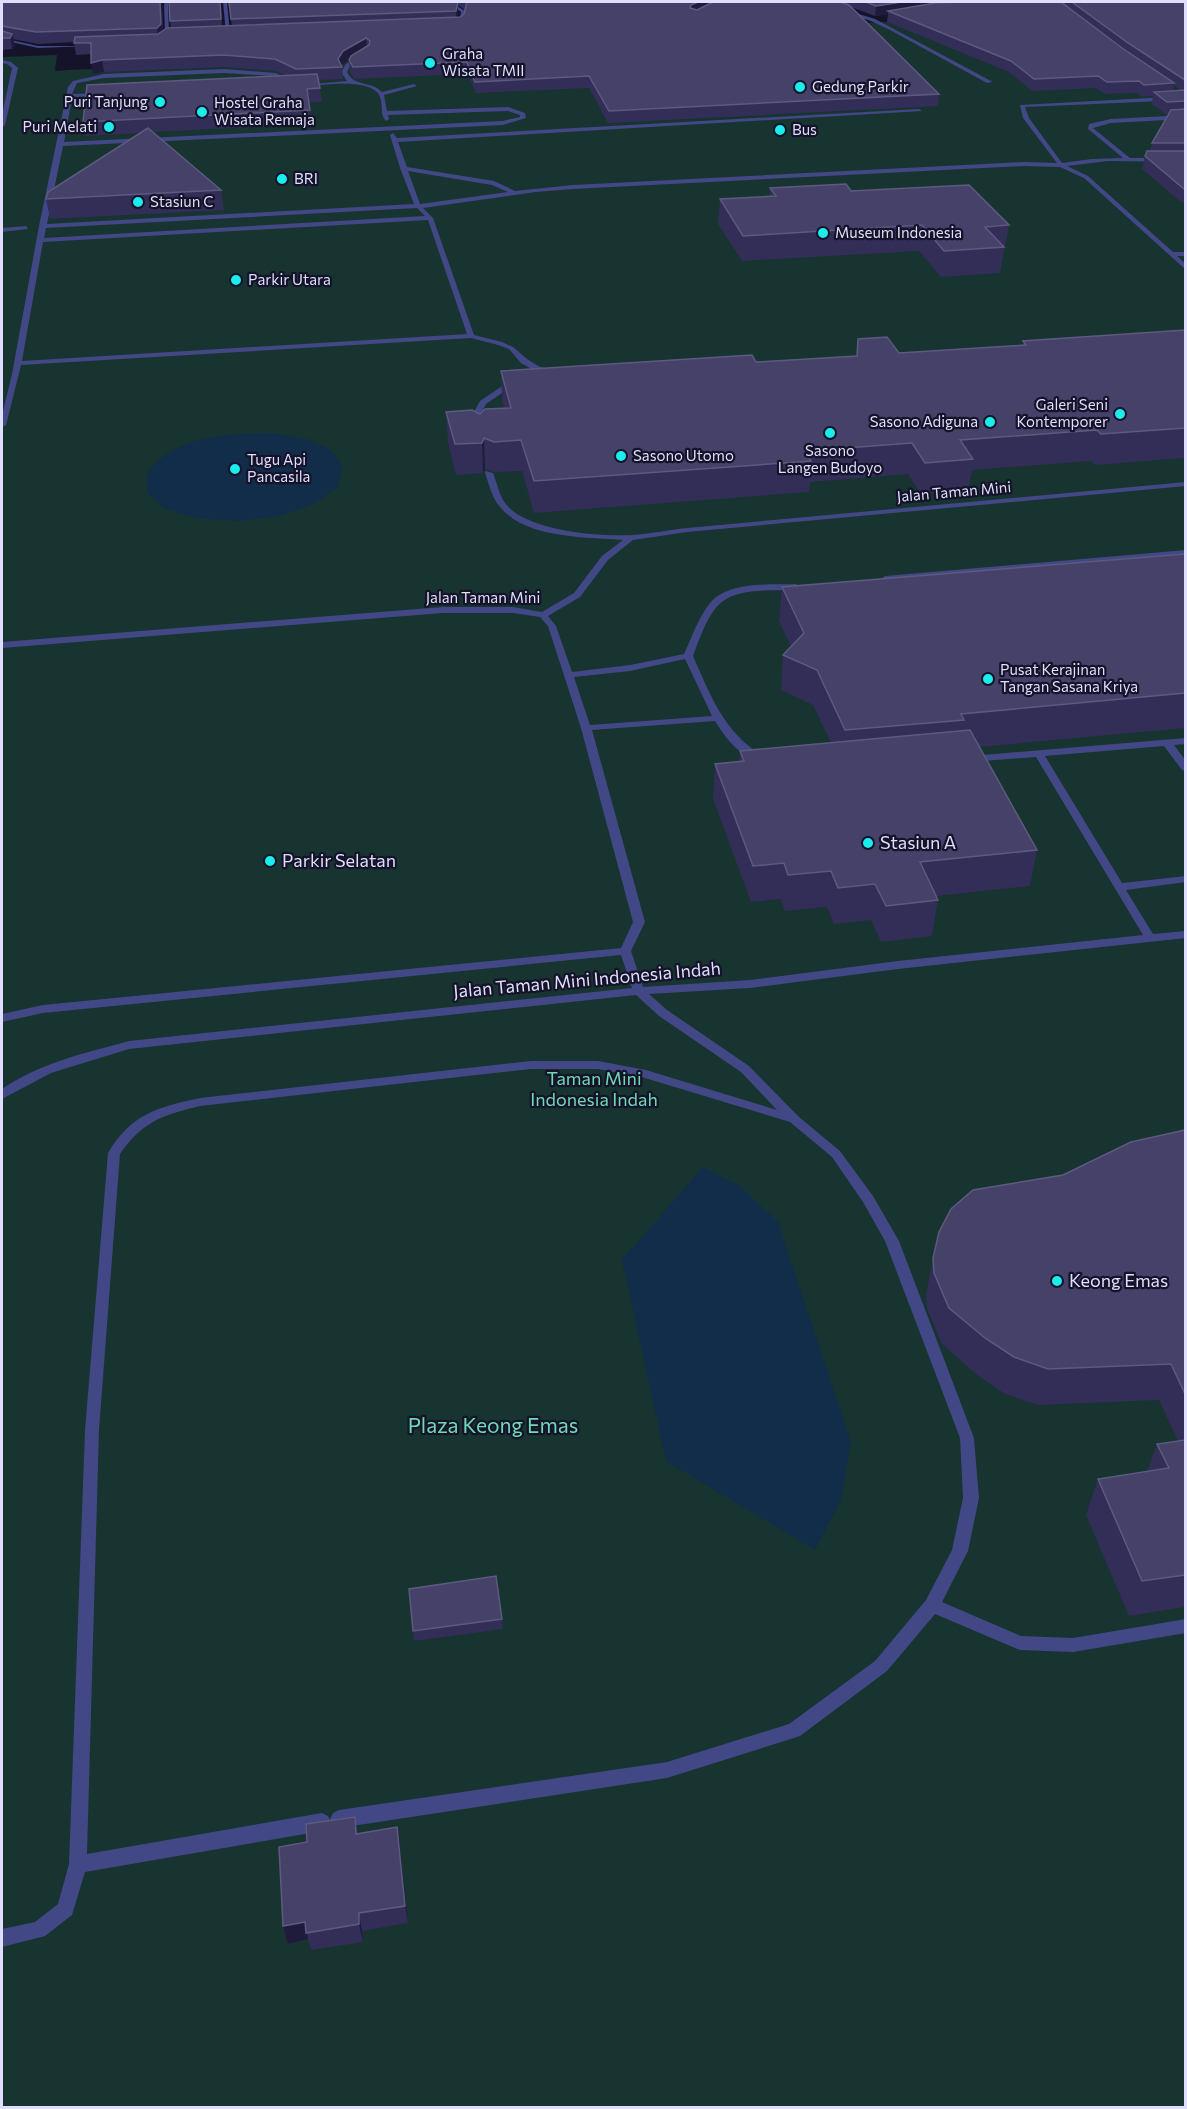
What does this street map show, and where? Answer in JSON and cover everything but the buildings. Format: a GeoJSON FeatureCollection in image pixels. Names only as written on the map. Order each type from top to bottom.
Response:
{"type":"FeatureCollection","features":[{"type":"Feature","properties":{"kind":"street"},"geometry":{"type":"LineString","coordinates":[[166,2],[167,36]]}},
{"type":"Feature","properties":{"kind":"street"},"geometry":{"type":"LineString","coordinates":[[225,2],[228,34]]}},
{"type":"Feature","properties":{"kind":"street"},"geometry":{"type":"LineString","coordinates":[[449,2],[463,12],[460,26],[450,27]]}},
{"type":"Feature","properties":{"kind":"street"},"geometry":{"type":"LineString","coordinates":[[817,2],[873,20],[989,82]]}},
{"type":"Feature","properties":{"kind":"street"},"geometry":{"type":"LineString","coordinates":[[873,20],[883,18]]}},
{"type":"Feature","properties":{"kind":"street"},"geometry":{"type":"LineString","coordinates":[[218,35],[239,34]]}},
{"type":"Feature","properties":{"kind":"street"},"geometry":{"type":"LineString","coordinates":[[154,43],[167,36],[177,36]]}},
{"type":"Feature","properties":{"kind":"street"},"geometry":{"type":"LineString","coordinates":[[2,39],[38,47],[95,45]]}},
{"type":"Feature","properties":{"kind":"street"},"geometry":{"type":"LineString","coordinates":[[351,82],[344,72],[348,65],[367,53]]}},
{"type":"Feature","properties":{"kind":"street"},"geometry":{"type":"LineString","coordinates":[[2,62],[9,63],[15,68],[2,125]]}},
{"type":"Feature","properties":{"kind":"street"},"geometry":{"type":"LineString","coordinates":[[2,425],[18,363],[42,226],[62,144],[71,87],[75,82],[104,76],[251,72],[276,75],[297,85]]}},
{"type":"Feature","properties":{"kind":"street"},"geometry":{"type":"LineString","coordinates":[[285,86],[351,82],[377,88],[382,94],[384,113],[403,168],[418,206],[430,218],[471,336]]}},
{"type":"Feature","properties":{"kind":"street"},"geometry":{"type":"LineString","coordinates":[[382,94],[414,86]]}},
{"type":"Feature","properties":{"kind":"street"},"geometry":{"type":"LineString","coordinates":[[1175,92],[1185,98]]}},
{"type":"Feature","properties":{"kind":"street"},"geometry":{"type":"LineString","coordinates":[[70,96],[106,94]]}},
{"type":"Feature","properties":{"kind":"street"},"geometry":{"type":"LineString","coordinates":[[1185,98],[1022,106],[1026,118],[1061,165],[1086,177],[1185,268]]}},
{"type":"Feature","properties":{"kind":"street"},"geometry":{"type":"LineString","coordinates":[[62,144],[503,123],[523,118],[518,110],[495,108],[384,113]]}},
{"type":"Feature","properties":{"kind":"street"},"geometry":{"type":"LineString","coordinates":[[395,140],[919,111]]}},
{"type":"Feature","properties":{"kind":"street"},"geometry":{"type":"LineString","coordinates":[[1127,158],[1090,128],[1091,125],[1111,121],[1185,117]]}},
{"type":"Feature","properties":{"kind":"street"},"geometry":{"type":"LineString","coordinates":[[42,226],[418,206],[462,203],[514,193],[584,187],[938,166],[1061,165],[1085,160],[1127,158],[1185,160]]}},
{"type":"Feature","properties":{"kind":"street"},"geometry":{"type":"LineString","coordinates":[[403,168],[494,183],[514,193]]}},
{"type":"Feature","properties":{"kind":"street"},"geometry":{"type":"LineString","coordinates":[[40,240],[430,218]]}},
{"type":"Feature","properties":{"kind":"street"},"geometry":{"type":"LineString","coordinates":[[2,230],[26,228]]}},
{"type":"Feature","properties":{"kind":"street"},"geometry":{"type":"LineString","coordinates":[[1171,254],[1185,255]]}},
{"type":"Feature","properties":{"kind":"street"},"geometry":{"type":"LineString","coordinates":[[18,363],[471,336],[489,339],[511,348],[524,361],[538,369],[567,372]]}},
{"type":"Feature","properties":{"kind":"street"},"geometry":{"type":"LineString","coordinates":[[530,373],[538,369]]}},
{"type":"Feature","properties":{"kind":"street"},"geometry":{"type":"LineString","coordinates":[[480,440],[474,419],[483,403],[522,378]]}},
{"type":"Feature","properties":{"kind":"street"},"geometry":{"type":"LineString","coordinates":[[489,473],[502,505],[520,520],[549,530],[632,538]]}},
{"type":"Feature","properties":{"kind":"street","name":"Jalan Taman Mini"},"geometry":{"type":"LineString","coordinates":[[2,645],[444,610],[513,610],[543,615],[577,596],[605,558],[632,538],[699,528],[1185,484]]}},
{"type":"Feature","properties":{"kind":"street"},"geometry":{"type":"LineString","coordinates":[[875,579],[1185,552]]}},
{"type":"Feature","properties":{"kind":"street"},"geometry":{"type":"LineString","coordinates":[[688,656],[712,607],[719,598],[732,592],[803,586]]}},
{"type":"Feature","properties":{"kind":"street"},"geometry":{"type":"LineString","coordinates":[[78,1864],[331,1821],[667,1770],[794,1730],[881,1666],[932,1605],[960,1551],[971,1498],[967,1438],[892,1240],[868,1199],[836,1154],[795,1120],[744,1069],[663,1013],[639,991],[625,951],[639,922],[586,729],[552,626],[543,615]]}},
{"type":"Feature","properties":{"kind":"street"},"geometry":{"type":"LineString","coordinates":[[569,675],[630,668],[688,656]]}},
{"type":"Feature","properties":{"kind":"street"},"geometry":{"type":"LineString","coordinates":[[688,656],[718,718],[743,750],[770,763]]}},
{"type":"Feature","properties":{"kind":"street"},"geometry":{"type":"LineString","coordinates":[[586,729],[718,718]]}},
{"type":"Feature","properties":{"kind":"street"},"geometry":{"type":"LineString","coordinates":[[956,761],[1185,741]]}},
{"type":"Feature","properties":{"kind":"street"},"geometry":{"type":"LineString","coordinates":[[1167,743],[1185,768]]}},
{"type":"Feature","properties":{"kind":"street"},"geometry":{"type":"LineString","coordinates":[[1039,754],[1150,938]]}},
{"type":"Feature","properties":{"kind":"street"},"geometry":{"type":"LineString","coordinates":[[1120,887],[1185,879]]}},
{"type":"Feature","properties":{"kind":"street","name":"Jalan Taman Mini Indonesia Indah"},"geometry":{"type":"LineString","coordinates":[[2,1095],[20,1081],[68,1061],[129,1045],[639,991],[750,984],[898,965],[1185,934]]}},
{"type":"Feature","properties":{"kind":"street"},"geometry":{"type":"LineString","coordinates":[[2,1018],[43,1009],[625,951]]}},
{"type":"Feature","properties":{"kind":"street"},"geometry":{"type":"LineString","coordinates":[[2,1938],[39,1930],[66,1909],[78,1864],[92,1430],[114,1153],[128,1132],[153,1113],[200,1102],[531,1065],[598,1065],[646,1074],[795,1120]]}},
{"type":"Feature","properties":{"kind":"street"},"geometry":{"type":"LineString","coordinates":[[932,1605],[1020,1643],[1073,1645],[1185,1626]]}},
{"type":"Feature","properties":{"kind":"green space","name":"Taman Mini Indonesia Indah"},"geometry":{"type":"Polygon","coordinates":[[[1185,10],[1185,2107],[2,2107],[2,57],[57,55],[55,71],[341,59],[339,44],[1185,10]]]}},
{"type":"Feature","properties":{"kind":"water"},"geometry":{"type":"Polygon","coordinates":[[[271,433],[307,439],[332,451],[343,467],[338,486],[316,503],[280,516],[238,521],[196,518],[164,508],[147,492],[147,474],[159,460],[175,449],[215,437],[271,433]]]}},
{"type":"Feature","properties":{"kind":"water"},"geometry":{"type":"Polygon","coordinates":[[[703,1167],[740,1186],[778,1222],[851,1442],[841,1500],[815,1550],[666,1461],[622,1260],[703,1167]]]}},
{"type":"Feature","properties":{"kind":"place","name":"Graha Wisata TMII"},"geometry":{"type":"Point","coordinates":[430,63]}},
{"type":"Feature","properties":{"kind":"place","name":"Gedung Parkir"},"geometry":{"type":"Point","coordinates":[800,87]}},
{"type":"Feature","properties":{"kind":"place","name":"Puri Tanjung"},"geometry":{"type":"Point","coordinates":[160,102]}},
{"type":"Feature","properties":{"kind":"place","name":"Hostel Graha Wisata Remaja"},"geometry":{"type":"Point","coordinates":[202,112]}},
{"type":"Feature","properties":{"kind":"place","name":"Puri Melati"},"geometry":{"type":"Point","coordinates":[109,127]}},
{"type":"Feature","properties":{"kind":"place","name":"Bus"},"geometry":{"type":"Point","coordinates":[780,130]}},
{"type":"Feature","properties":{"kind":"place","name":"BRI"},"geometry":{"type":"Point","coordinates":[282,179]}},
{"type":"Feature","properties":{"kind":"place","name":"Stasiun C"},"geometry":{"type":"Point","coordinates":[138,202]}},
{"type":"Feature","properties":{"kind":"place","name":"Museum Indonesia"},"geometry":{"type":"Point","coordinates":[823,233]}},
{"type":"Feature","properties":{"kind":"place","name":"Parkir Utara"},"geometry":{"type":"Point","coordinates":[236,280]}},
{"type":"Feature","properties":{"kind":"place","name":"Galeri Seni Kontemporer"},"geometry":{"type":"Point","coordinates":[1120,414]}},
{"type":"Feature","properties":{"kind":"place","name":"Sasono Adiguna"},"geometry":{"type":"Point","coordinates":[990,422]}},
{"type":"Feature","properties":{"kind":"place","name":"Sasono Langen Budoyo"},"geometry":{"type":"Point","coordinates":[830,433]}},
{"type":"Feature","properties":{"kind":"place","name":"Sasono Utomo"},"geometry":{"type":"Point","coordinates":[621,456]}},
{"type":"Feature","properties":{"kind":"place","name":"Tugu Api Pancasila"},"geometry":{"type":"Point","coordinates":[235,469]}},
{"type":"Feature","properties":{"kind":"place","name":"Pusat Kerajinan Tangan Sasana Kriya"},"geometry":{"type":"Point","coordinates":[988,679]}},
{"type":"Feature","properties":{"kind":"place","name":"Stasiun A"},"geometry":{"type":"Point","coordinates":[868,843]}},
{"type":"Feature","properties":{"kind":"place","name":"Parkir Selatan"},"geometry":{"type":"Point","coordinates":[270,861]}},
{"type":"Feature","properties":{"kind":"place","name":"Keong Emas"},"geometry":{"type":"Point","coordinates":[1057,1281]}},
{"type":"Feature","properties":{"kind":"park label","name":"Plaza Keong Emas"},"geometry":{"type":"Point","coordinates":[493,1426]}}]}
